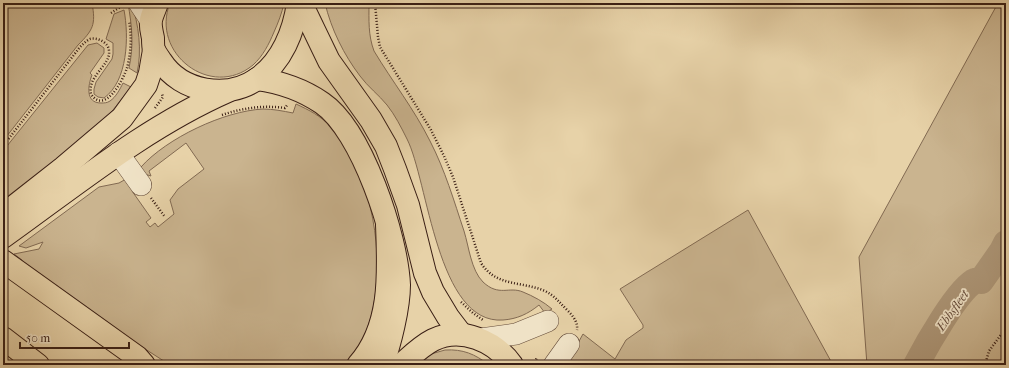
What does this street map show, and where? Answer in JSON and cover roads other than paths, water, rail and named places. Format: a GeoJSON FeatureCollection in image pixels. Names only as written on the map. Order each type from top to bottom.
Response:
{"type":"FeatureCollection","features":[{"type":"Feature","properties":{"kind":"main road"},"geometry":{"type":"LineString","coordinates":[[3,237],[118,153],[183,112],[257,79],[269,69],[287,42],[296,15],[298,3]]}},
{"type":"Feature","properties":{"kind":"main road"},"geometry":{"type":"LineString","coordinates":[[301,3],[329,61],[371,120],[386,146],[408,205],[424,273],[442,308],[471,337],[497,349],[512,365]]}},
{"type":"Feature","properties":{"kind":"main road"},"geometry":{"type":"LineString","coordinates":[[3,215],[63,168],[122,118],[146,85],[150,73],[154,50],[154,12]]}},
{"type":"Feature","properties":{"kind":"main road"},"geometry":{"type":"LineString","coordinates":[[154,50],[163,64],[174,76],[187,84],[197,88],[228,91]]}},
{"type":"Feature","properties":{"kind":"main road"},"geometry":{"type":"LineString","coordinates":[[257,79],[274,81],[293,88],[323,103],[344,125],[360,150],[387,225],[395,255],[399,285],[394,324],[382,365]]}},
{"type":"Feature","properties":{"kind":"main road"},"geometry":{"type":"LineString","coordinates":[[358,365],[370,350],[381,326],[388,284],[387,225]]}},
{"type":"Feature","properties":{"kind":"main road"},"geometry":{"type":"LineString","coordinates":[[10,266],[141,361],[152,362],[157,365]]}},
{"type":"Feature","properties":{"kind":"main road"},"geometry":{"type":"LineString","coordinates":[[401,365],[432,340],[440,337],[471,337]]}},
{"type":"Feature","properties":{"kind":"main road"},"geometry":{"type":"LineString","coordinates":[[3,338],[38,365]]}},
{"type":"Feature","properties":{"kind":"street"},"geometry":{"type":"LineString","coordinates":[[128,7],[154,12]]}},
{"type":"Feature","properties":{"kind":"street"},"geometry":{"type":"LineString","coordinates":[[118,153],[141,184]]}},
{"type":"Feature","properties":{"kind":"street"},"geometry":{"type":"LineString","coordinates":[[471,337],[516,334],[548,321]]}},
{"type":"Feature","properties":{"kind":"street"},"geometry":{"type":"LineString","coordinates":[[554,365],[570,344]]}},
{"type":"Feature","properties":{"kind":"waterway","name":"Ebbsfleet"},"geometry":{"type":"LineString","coordinates":[[916,365],[934,333],[960,294],[976,281],[981,281],[1006,243]]}}]}
